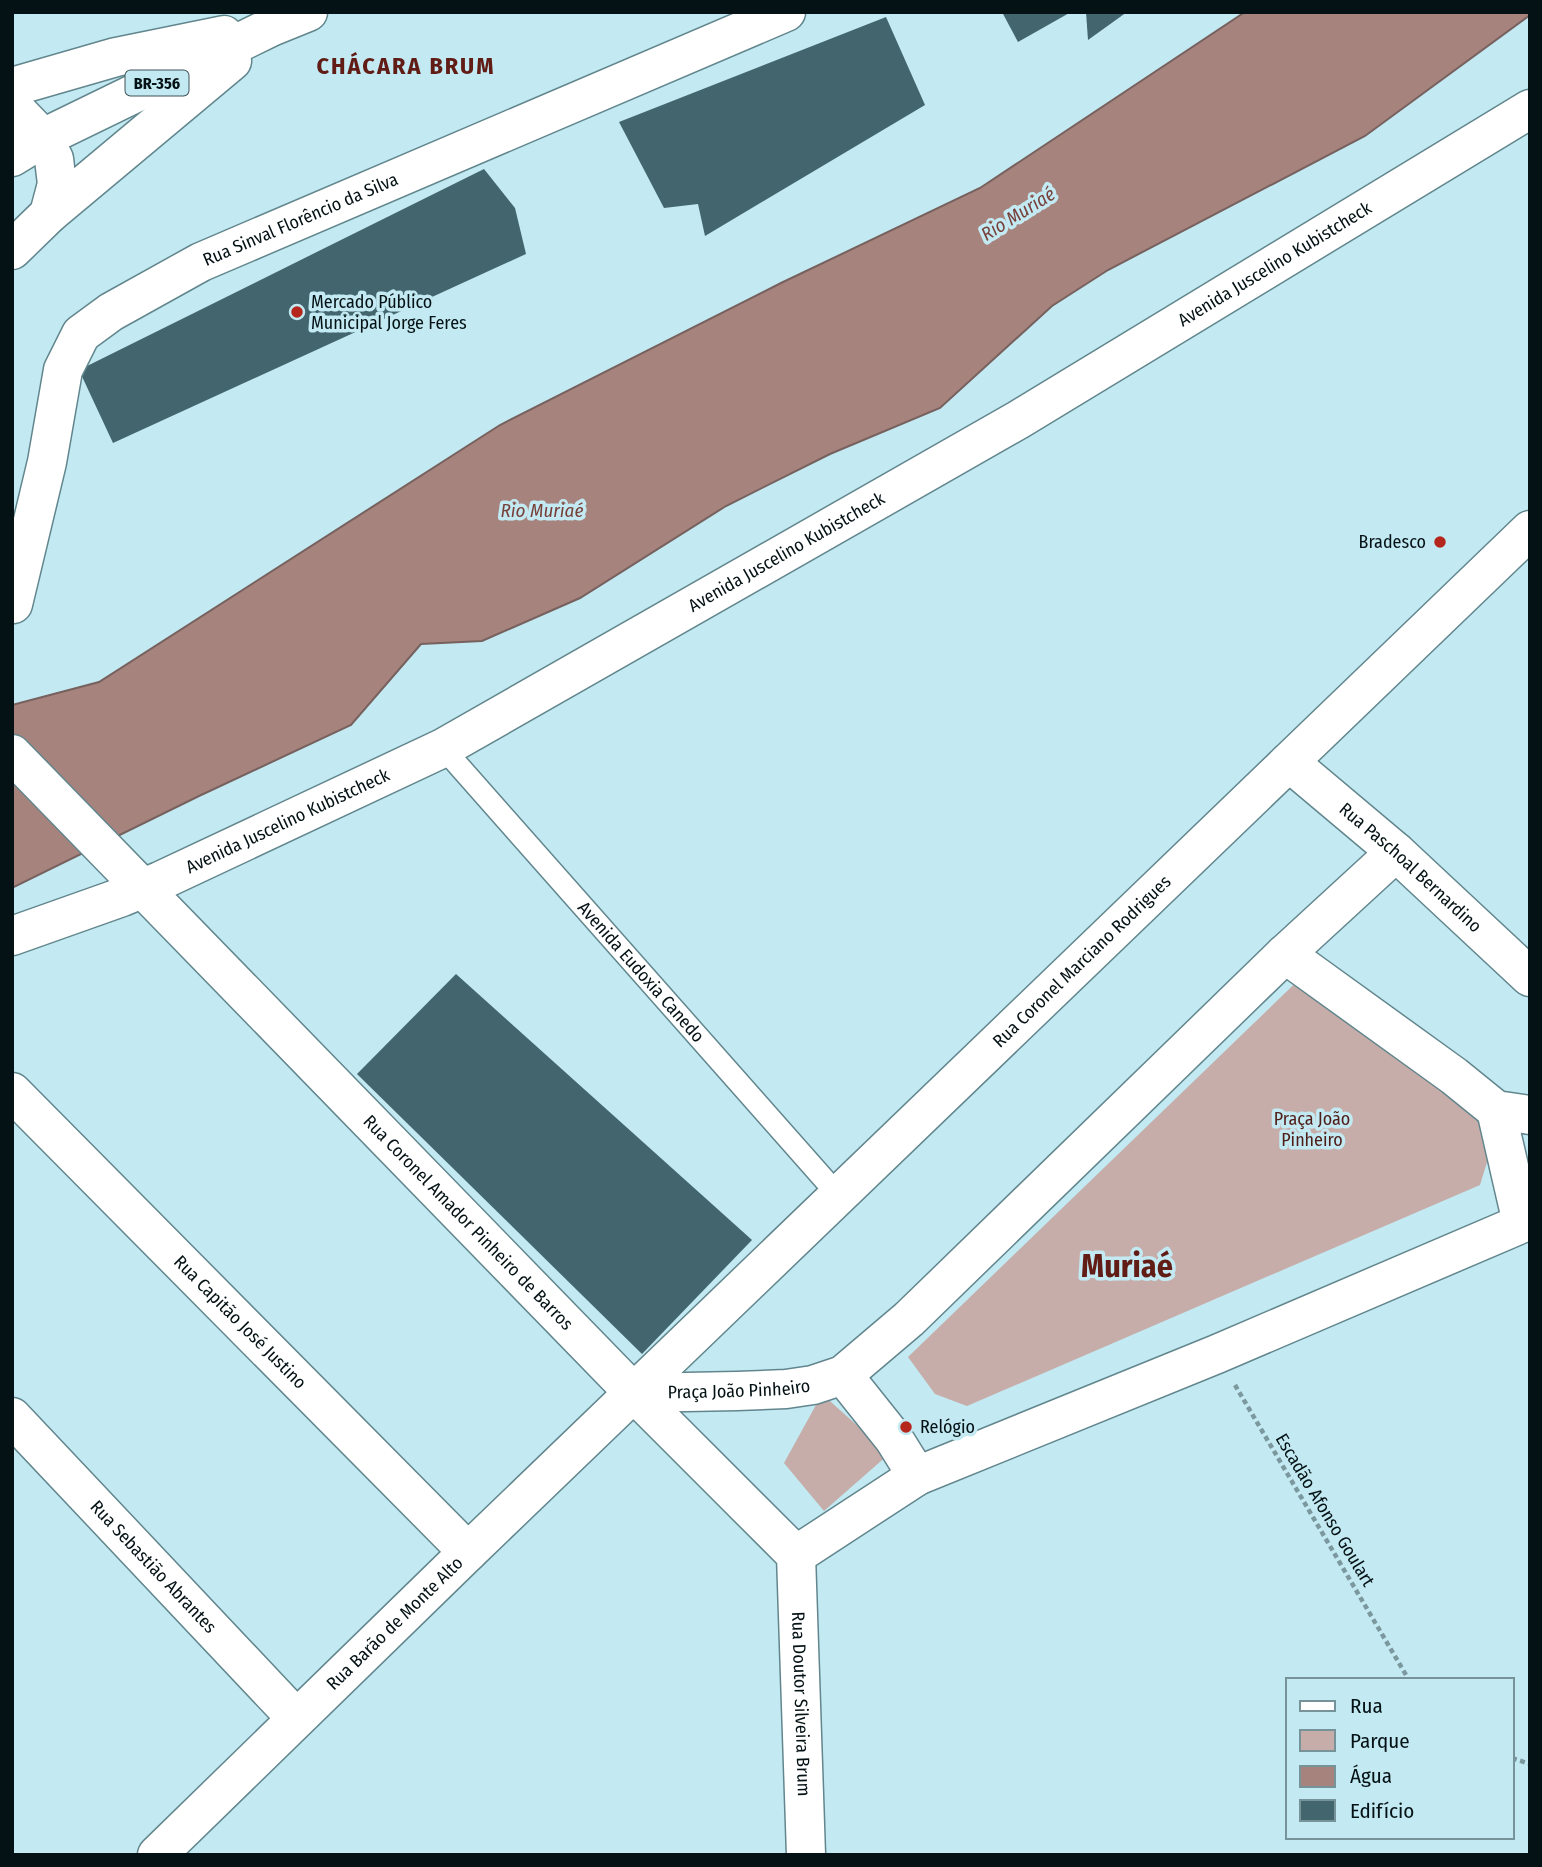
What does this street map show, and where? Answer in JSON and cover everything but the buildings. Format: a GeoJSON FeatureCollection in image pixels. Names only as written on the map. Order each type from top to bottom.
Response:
{"type":"FeatureCollection","features":[{"type":"Feature","properties":{"kind":"main road","name":"BR-356"},"geometry":{"type":"LineString","coordinates":[[28,147],[271,27],[307,12]]}},
{"type":"Feature","properties":{"kind":"main road","name":"Rua Sinval Florêncio da Silva"},"geometry":{"type":"LineString","coordinates":[[12,604],[47,462],[62,370],[80,334],[111,312],[201,262],[786,12]]}},
{"type":"Feature","properties":{"kind":"main road"},"geometry":{"type":"LineString","coordinates":[[12,87],[116,57],[271,27]]}},
{"type":"Feature","properties":{"kind":"main road"},"geometry":{"type":"LineString","coordinates":[[12,250],[49,214],[271,27]]}},
{"type":"Feature","properties":{"kind":"main road"},"geometry":{"type":"LineString","coordinates":[[12,106],[28,147],[54,159],[58,184],[49,214]]}},
{"type":"Feature","properties":{"kind":"main road","name":"Avenida Juscelino Kubistcheck"},"geometry":{"type":"LineString","coordinates":[[12,936],[129,876],[443,748],[1018,420],[1530,109]]}},
{"type":"Feature","properties":{"kind":"main road","name":"Rua Coronel Marciano Rodrigues"},"geometry":{"type":"LineString","coordinates":[[634,1393],[1530,530]]}},
{"type":"Feature","properties":{"kind":"main road","name":"Rua Coronel Amador Pinheiro de Barros"},"geometry":{"type":"LineString","coordinates":[[12,754],[634,1393],[796,1555]]}},
{"type":"Feature","properties":{"kind":"main road","name":"Rua Paschoal Bernardino"},"geometry":{"type":"LineString","coordinates":[[1289,762],[1396,852],[1530,977]]}},
{"type":"Feature","properties":{"kind":"main road","name":"Praça João Pinheiro"},"geometry":{"type":"LineString","coordinates":[[634,1393],[786,1389],[813,1385],[843,1375],[909,1319],[1285,954],[1396,852]]}},
{"type":"Feature","properties":{"kind":"main road"},"geometry":{"type":"LineString","coordinates":[[796,1555],[917,1476],[1217,1354],[1526,1222],[1513,1112],[1454,1076],[1285,954]]}},
{"type":"Feature","properties":{"kind":"main road","name":"Rua Capitão José Justino"},"geometry":{"type":"LineString","coordinates":[[12,1092],[468,1552]]}},
{"type":"Feature","properties":{"kind":"main road"},"geometry":{"type":"LineString","coordinates":[[843,1375],[894,1439],[917,1476]]}},
{"type":"Feature","properties":{"kind":"main road","name":"Rua Barão de Monte Alto"},"geometry":{"type":"LineString","coordinates":[[157,1855],[634,1393]]}},
{"type":"Feature","properties":{"kind":"main road","name":"Rua Sebastião Abrantes"},"geometry":{"type":"LineString","coordinates":[[12,1417],[296,1718]]}},
{"type":"Feature","properties":{"kind":"main road","name":"Rua Doutor Silveira Brum"},"geometry":{"type":"LineString","coordinates":[[796,1555],[806,1855]]}},
{"type":"Feature","properties":{"kind":"lane","name":"Avenida Eudoxia Canedo"},"geometry":{"type":"LineString","coordinates":[[443,748],[839,1196]]}},
{"type":"Feature","properties":{"kind":"path","name":"Escadão Afonso Goulart"},"geometry":{"type":"LineString","coordinates":[[1217,1354],[1408,1678]]}},
{"type":"Feature","properties":{"kind":"green space","name":"Praça João Pinheiro"},"geometry":{"type":"Polygon","coordinates":[[[1310,969],[1475,1107],[1495,1136],[1480,1185],[967,1406],[935,1394],[908,1357],[1310,969]]]}},
{"type":"Feature","properties":{"kind":"green space"},"geometry":{"type":"Polygon","coordinates":[[[822,1394],[889,1454],[824,1511],[784,1463],[822,1394]]]}},
{"type":"Feature","properties":{"kind":"water","name":"Rio Muriaé"},"geometry":{"type":"Polygon","coordinates":[[[1245,12],[1530,12],[1530,15],[1365,136],[1108,270],[1052,306],[940,408],[830,454],[726,506],[580,598],[482,641],[421,644],[351,725],[12,888],[12,705],[99,682],[500,425],[781,283],[980,188],[1245,12]]]}},
{"type":"Feature","properties":{"kind":"place","name":"Mercado Público Municipal Jorge Feres"},"geometry":{"type":"Point","coordinates":[297,312]}},
{"type":"Feature","properties":{"kind":"place","name":"Bradesco"},"geometry":{"type":"Point","coordinates":[1440,542]}},
{"type":"Feature","properties":{"kind":"place","name":"Relógio"},"geometry":{"type":"Point","coordinates":[906,1427]}},
{"type":"Feature","properties":{"kind":"district","name":"CHÁCARA BRUM"},"geometry":{"type":"Point","coordinates":[406,66]}},
{"type":"Feature","properties":{"kind":"district","name":"Muriaé"},"geometry":{"type":"Point","coordinates":[1127,1266]}}]}
